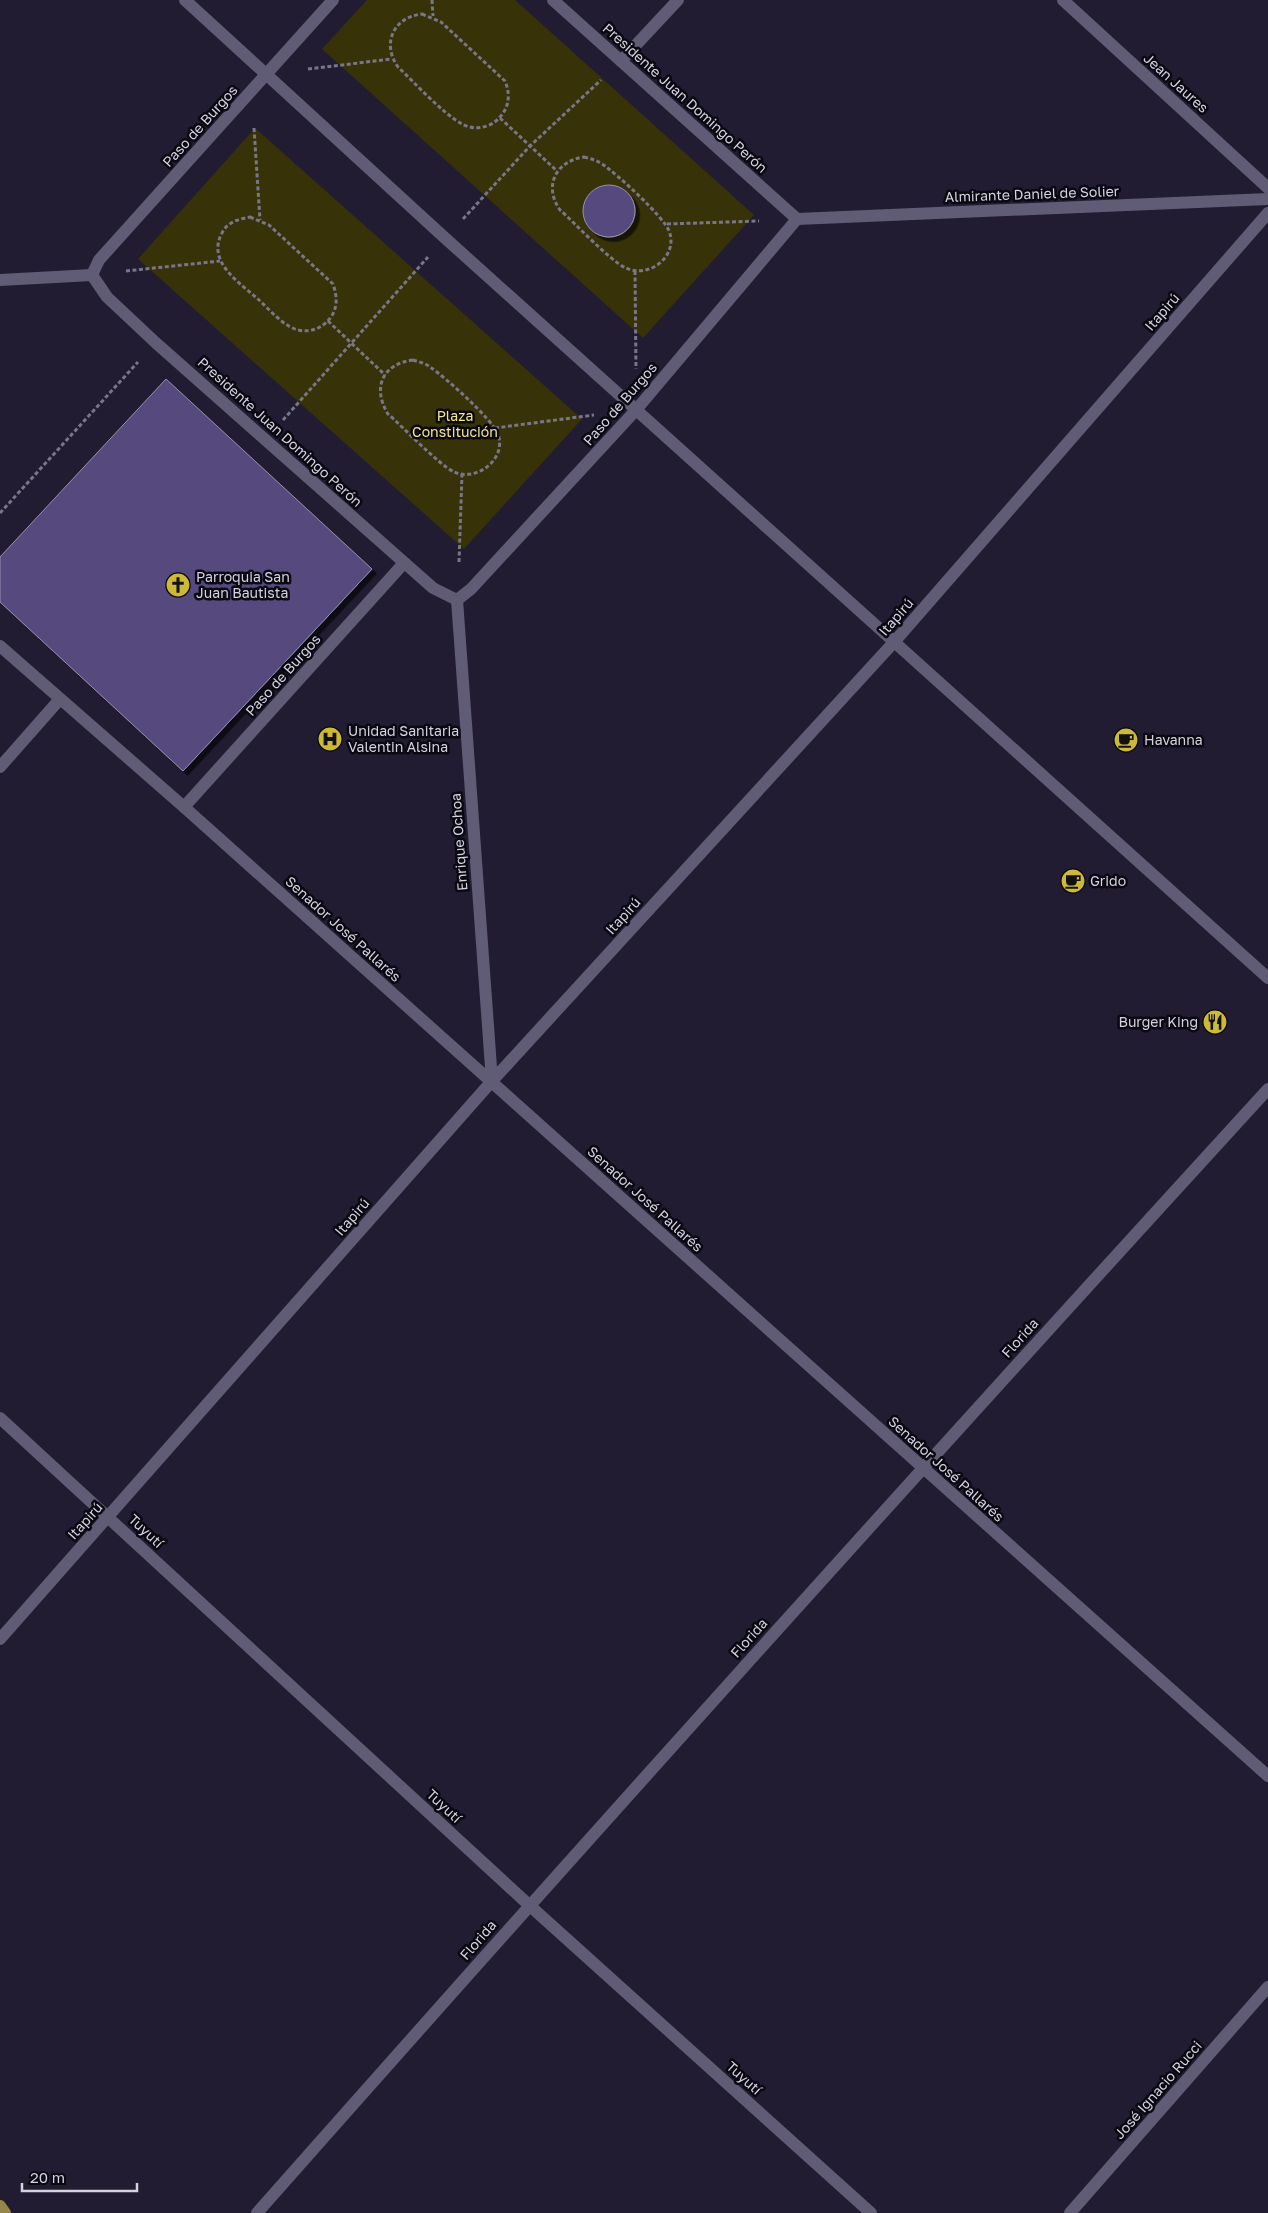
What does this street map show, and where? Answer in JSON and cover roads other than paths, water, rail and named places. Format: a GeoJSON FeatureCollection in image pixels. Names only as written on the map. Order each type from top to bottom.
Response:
{"type":"FeatureCollection","features":[{"type":"Feature","properties":{"kind":"main road"},"geometry":{"type":"LineString","coordinates":[[0,2206],[5,2213]]}},
{"type":"Feature","properties":{"kind":"street"},"geometry":{"type":"LineString","coordinates":[[185,0],[445,238],[1268,978]]}},
{"type":"Feature","properties":{"kind":"street","name":"Paso de Burgos"},"geometry":{"type":"LineString","coordinates":[[92,275],[99,260],[334,0]]}},
{"type":"Feature","properties":{"kind":"street","name":"Presidente Juan Domingo Perón"},"geometry":{"type":"LineString","coordinates":[[553,0],[797,219]]}},
{"type":"Feature","properties":{"kind":"street"},"geometry":{"type":"LineString","coordinates":[[621,60],[678,0]]}},
{"type":"Feature","properties":{"kind":"street","name":"Jean Jaures"},"geometry":{"type":"LineString","coordinates":[[1063,0],[1268,188]]}},
{"type":"Feature","properties":{"kind":"street","name":"Almirante Daniel de Solier"},"geometry":{"type":"LineString","coordinates":[[797,219],[1268,199]]}},
{"type":"Feature","properties":{"kind":"street","name":"Itapirú"},"geometry":{"type":"LineString","coordinates":[[0,1639],[492,1081],[895,641],[1268,213]]}},
{"type":"Feature","properties":{"kind":"street","name":"Paso de Burgos"},"geometry":{"type":"LineString","coordinates":[[457,600],[471,589],[636,410],[797,219]]}},
{"type":"Feature","properties":{"kind":"street"},"geometry":{"type":"LineString","coordinates":[[0,280],[92,275]]}},
{"type":"Feature","properties":{"kind":"street","name":"Presidente Juan Domingo Perón"},"geometry":{"type":"LineString","coordinates":[[92,275],[107,297],[156,342],[433,588],[457,600]]}},
{"type":"Feature","properties":{"kind":"street","name":"Paso de Burgos"},"geometry":{"type":"LineString","coordinates":[[184,807],[404,562]]}},
{"type":"Feature","properties":{"kind":"street","name":"Enrique Ochoa"},"geometry":{"type":"LineString","coordinates":[[457,600],[492,1081]]}},
{"type":"Feature","properties":{"kind":"street","name":"Senador José Pallarés"},"geometry":{"type":"LineString","coordinates":[[0,646],[492,1081],[1268,1776]]}},
{"type":"Feature","properties":{"kind":"street"},"geometry":{"type":"LineString","coordinates":[[0,767],[60,699]]}},
{"type":"Feature","properties":{"kind":"street","name":"Florida"},"geometry":{"type":"LineString","coordinates":[[257,2213],[529,1905],[922,1468],[1268,1089]]}},
{"type":"Feature","properties":{"kind":"street","name":"Tuyutí"},"geometry":{"type":"LineString","coordinates":[[0,1418],[529,1905],[871,2213]]}},
{"type":"Feature","properties":{"kind":"street","name":"José Ignacio Rucci"},"geometry":{"type":"LineString","coordinates":[[1070,2213],[1268,1987]]}},
{"type":"Feature","properties":{"kind":"place","name":"Parroquia San Juan Bautista"},"geometry":{"type":"Point","coordinates":[178,585]}},
{"type":"Feature","properties":{"kind":"place","name":"Unidad Sanitaria Valentin Alsina"},"geometry":{"type":"Point","coordinates":[330,739]}},
{"type":"Feature","properties":{"kind":"place","name":"Havanna"},"geometry":{"type":"Point","coordinates":[1126,740]}},
{"type":"Feature","properties":{"kind":"place","name":"Grido"},"geometry":{"type":"Point","coordinates":[1073,881]}},
{"type":"Feature","properties":{"kind":"place","name":"Burger King"},"geometry":{"type":"Point","coordinates":[1215,1022]}},
{"type":"Feature","properties":{"kind":"park label","name":"Plaza Constitución"},"geometry":{"type":"Point","coordinates":[455,424]}}]}
